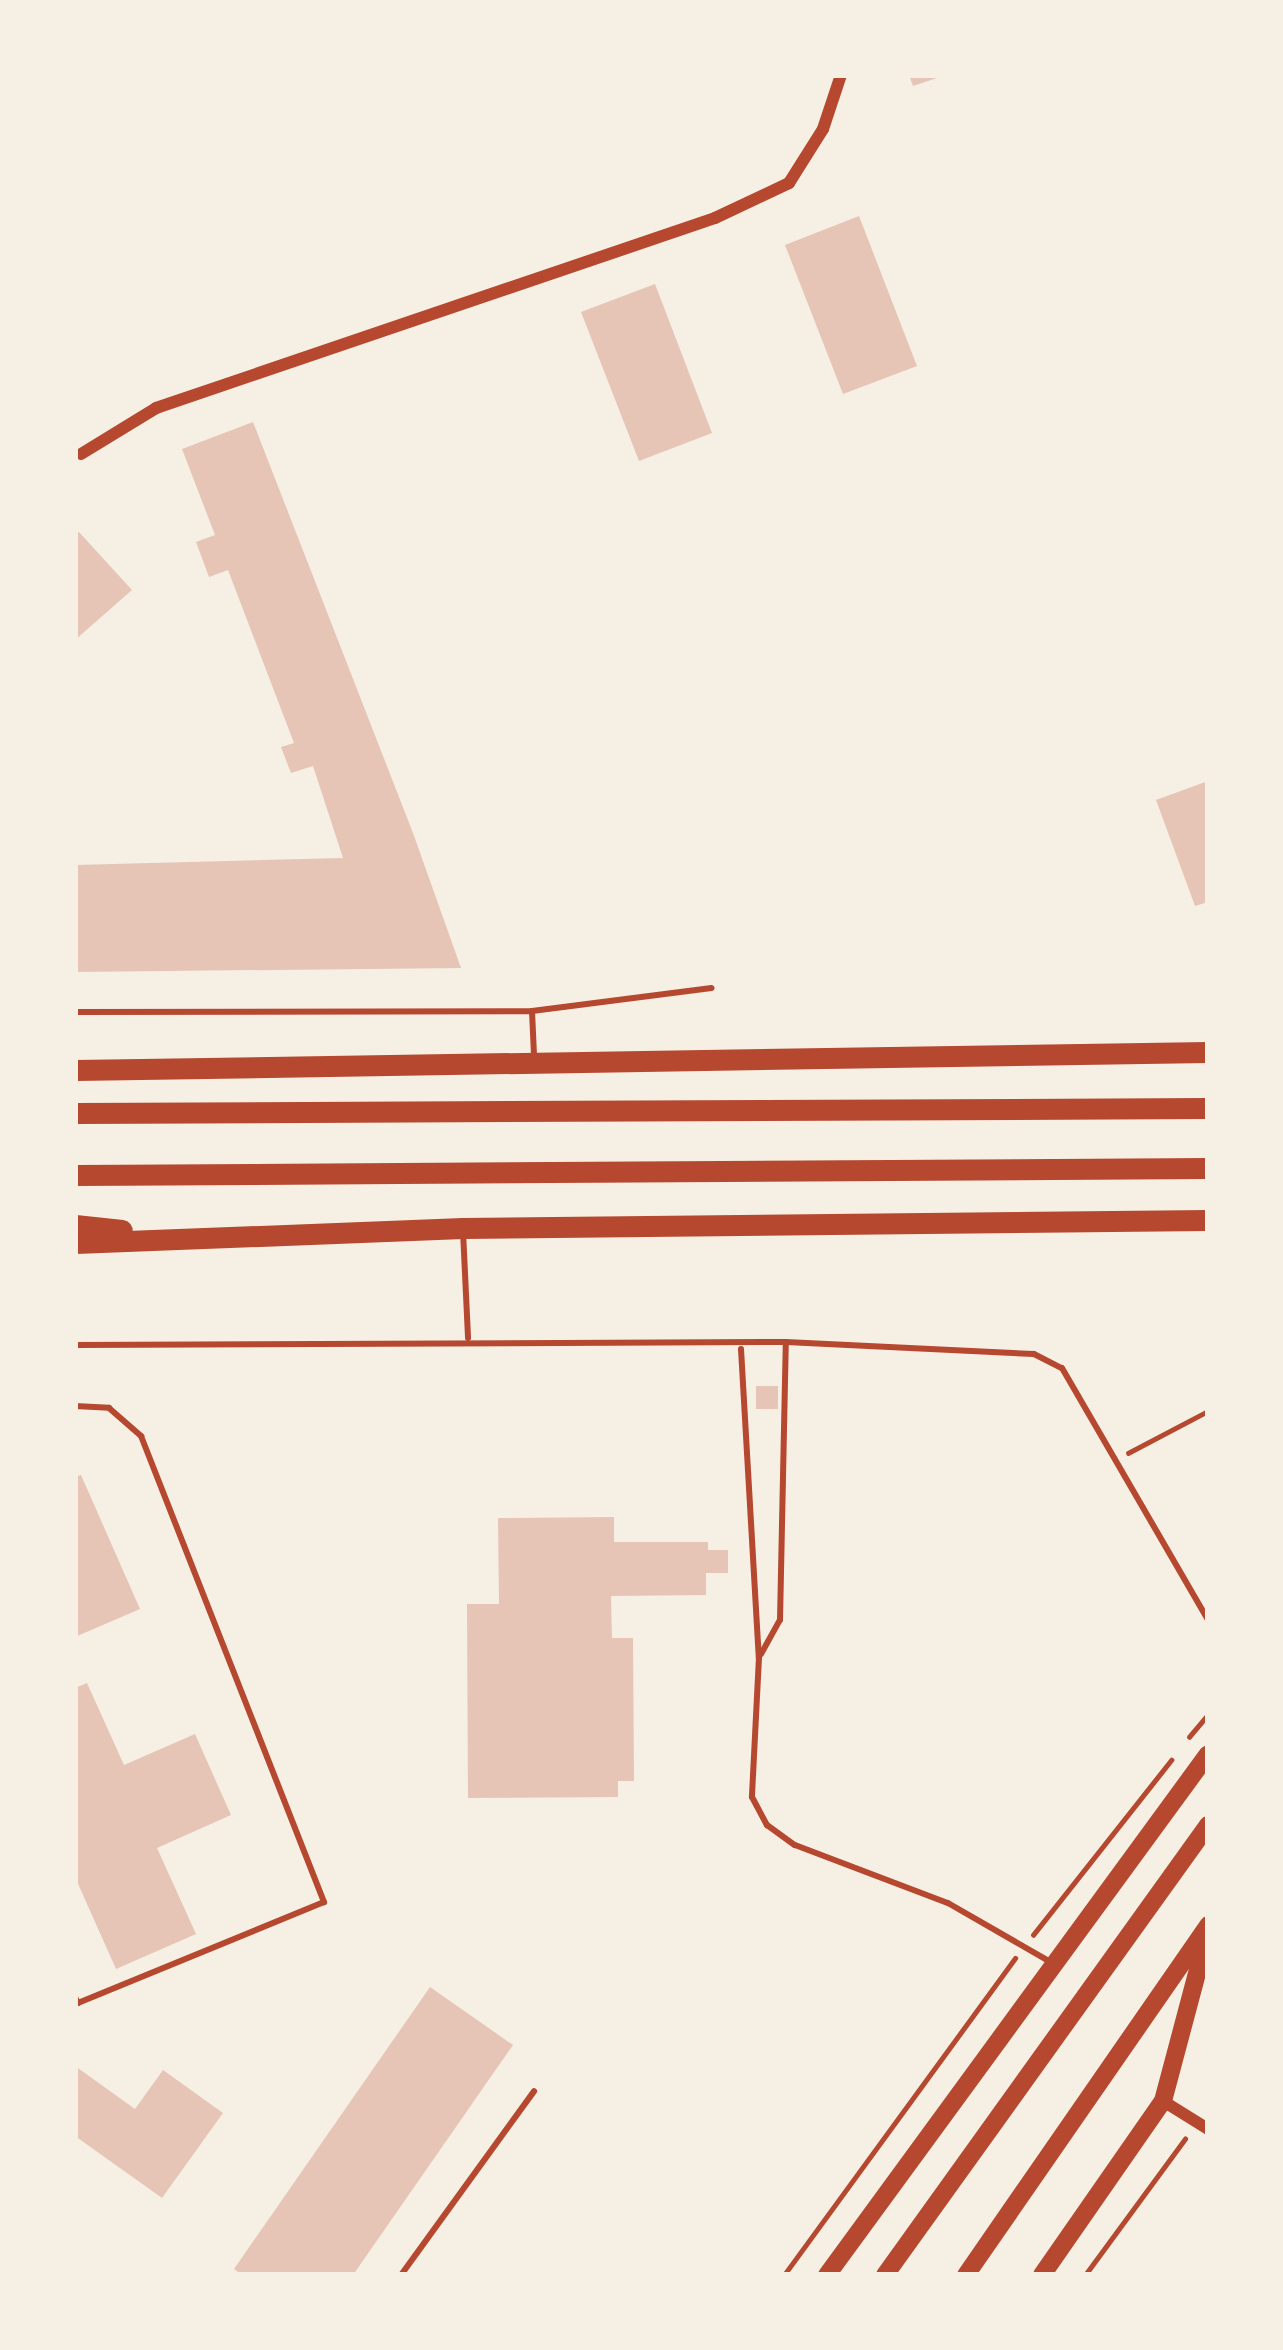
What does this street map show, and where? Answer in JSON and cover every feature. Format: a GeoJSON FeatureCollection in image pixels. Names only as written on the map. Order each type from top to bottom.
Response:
{"type":"FeatureCollection","features":[{"type":"Feature","properties":{"kind":"highway"},"geometry":{"type":"LineString","coordinates":[[75,1072],[1208,1052]]}},
{"type":"Feature","properties":{"kind":"highway"},"geometry":{"type":"LineString","coordinates":[[75,1113],[1208,1108]]}},
{"type":"Feature","properties":{"kind":"highway"},"geometry":{"type":"LineString","coordinates":[[75,1175],[1208,1168]]}},
{"type":"Feature","properties":{"kind":"highway"},"geometry":{"type":"LineString","coordinates":[[75,1244],[176,1234],[1208,1220]]}},
{"type":"Feature","properties":{"kind":"highway"},"geometry":{"type":"LineString","coordinates":[[75,1226],[176,1234]]}},
{"type":"Feature","properties":{"kind":"main road"},"geometry":{"type":"LineString","coordinates":[[827,2275],[1208,1754]]}},
{"type":"Feature","properties":{"kind":"main road"},"geometry":{"type":"LineString","coordinates":[[885,2275],[1208,1826]]}},
{"type":"Feature","properties":{"kind":"main road"},"geometry":{"type":"LineString","coordinates":[[1042,2275],[1163,2101],[1208,1928]]}},
{"type":"Feature","properties":{"kind":"main road"},"geometry":{"type":"LineString","coordinates":[[966,2275],[1208,1928]]}},
{"type":"Feature","properties":{"kind":"street"},"geometry":{"type":"LineString","coordinates":[[77,454],[156,408],[715,218],[789,183],[824,129],[841,75]]}},
{"type":"Feature","properties":{"kind":"street"},"geometry":{"type":"LineString","coordinates":[[1163,2101],[1203,2126]]}},
{"type":"Feature","properties":{"kind":"lane"},"geometry":{"type":"LineString","coordinates":[[75,1012],[532,1011],[712,988]]}},
{"type":"Feature","properties":{"kind":"lane"},"geometry":{"type":"LineString","coordinates":[[532,1011],[535,1065]]}},
{"type":"Feature","properties":{"kind":"lane"},"geometry":{"type":"LineString","coordinates":[[463,1228],[468,1339]]}},
{"type":"Feature","properties":{"kind":"lane"},"geometry":{"type":"LineString","coordinates":[[75,1345],[468,1339],[741,1347],[786,1342],[1034,1354],[1062,1367],[1208,1620]]}},
{"type":"Feature","properties":{"kind":"lane"},"geometry":{"type":"LineString","coordinates":[[759,1658],[780,1620],[786,1342]]}},
{"type":"Feature","properties":{"kind":"lane"},"geometry":{"type":"LineString","coordinates":[[741,1347],[759,1658],[752,1797],[767,1825],[795,1845],[947,1903],[1026,1943],[1052,1964]]}},
{"type":"Feature","properties":{"kind":"lane"},"geometry":{"type":"LineString","coordinates":[[75,1406],[109,1408],[141,1436],[324,1902],[77,2003],[75,1997]]}},
{"type":"Feature","properties":{"kind":"lane"},"geometry":{"type":"LineString","coordinates":[[401,2275],[534,2091]]}},
{"type":"Feature","properties":{"kind":"path"},"geometry":{"type":"LineString","coordinates":[[1113,1460],[1208,1411]]}},
{"type":"Feature","properties":{"kind":"path"},"geometry":{"type":"LineString","coordinates":[[784,2275],[1026,1943],[1208,1714]]}},
{"type":"Feature","properties":{"kind":"path"},"geometry":{"type":"LineString","coordinates":[[1085,2275],[1203,2126]]}},
{"type":"Feature","properties":{"kind":"building"},"geometry":{"type":"Polygon","coordinates":[[[909,75],[943,75],[943,76],[913,86],[909,75]]]}},
{"type":"Feature","properties":{"kind":"building"},"geometry":{"type":"Polygon","coordinates":[[[859,216],[917,366],[843,394],[785,245],[859,216]]]}},
{"type":"Feature","properties":{"kind":"building"},"geometry":{"type":"Polygon","coordinates":[[[655,284],[712,433],[639,461],[581,312],[655,284]]]}},
{"type":"Feature","properties":{"kind":"building"},"geometry":{"type":"Polygon","coordinates":[[[253,422],[461,968],[75,972],[75,865],[343,858],[313,766],[291,773],[281,747],[294,743],[228,570],[209,577],[196,542],[215,535],[182,449],[253,422]]]}},
{"type":"Feature","properties":{"kind":"building"},"geometry":{"type":"Polygon","coordinates":[[[79,532],[132,590],[75,640],[75,535],[79,532]]]}},
{"type":"Feature","properties":{"kind":"building"},"geometry":{"type":"Polygon","coordinates":[[[1208,781],[1208,902],[1195,906],[1156,800],[1208,781]]]}},
{"type":"Feature","properties":{"kind":"building"},"geometry":{"type":"Polygon","coordinates":[[[756,1386],[778,1386],[778,1409],[756,1409],[756,1386]]]}},
{"type":"Feature","properties":{"kind":"building"},"geometry":{"type":"Polygon","coordinates":[[[81,1475],[140,1609],[75,1637],[75,1477],[81,1475]]]}},
{"type":"Feature","properties":{"kind":"building"},"geometry":{"type":"Polygon","coordinates":[[[614,1517],[614,1542],[708,1542],[708,1550],[728,1550],[728,1573],[706,1573],[706,1595],[611,1596],[612,1638],[633,1638],[634,1781],[618,1781],[618,1797],[468,1798],[467,1604],[499,1604],[498,1518],[614,1517]]]}},
{"type":"Feature","properties":{"kind":"building"},"geometry":{"type":"Polygon","coordinates":[[[87,1683],[124,1765],[195,1734],[231,1815],[157,1848],[196,1934],[116,1969],[75,1877],[75,1688],[87,1683]]]}},
{"type":"Feature","properties":{"kind":"building"},"geometry":{"type":"Polygon","coordinates":[[[430,1987],[513,2045],[353,2275],[242,2275],[234,2269],[430,1987]]]}},
{"type":"Feature","properties":{"kind":"building"},"geometry":{"type":"Polygon","coordinates":[[[75,2066],[135,2109],[163,2070],[223,2113],[162,2198],[75,2136],[75,2066]]]}}]}
